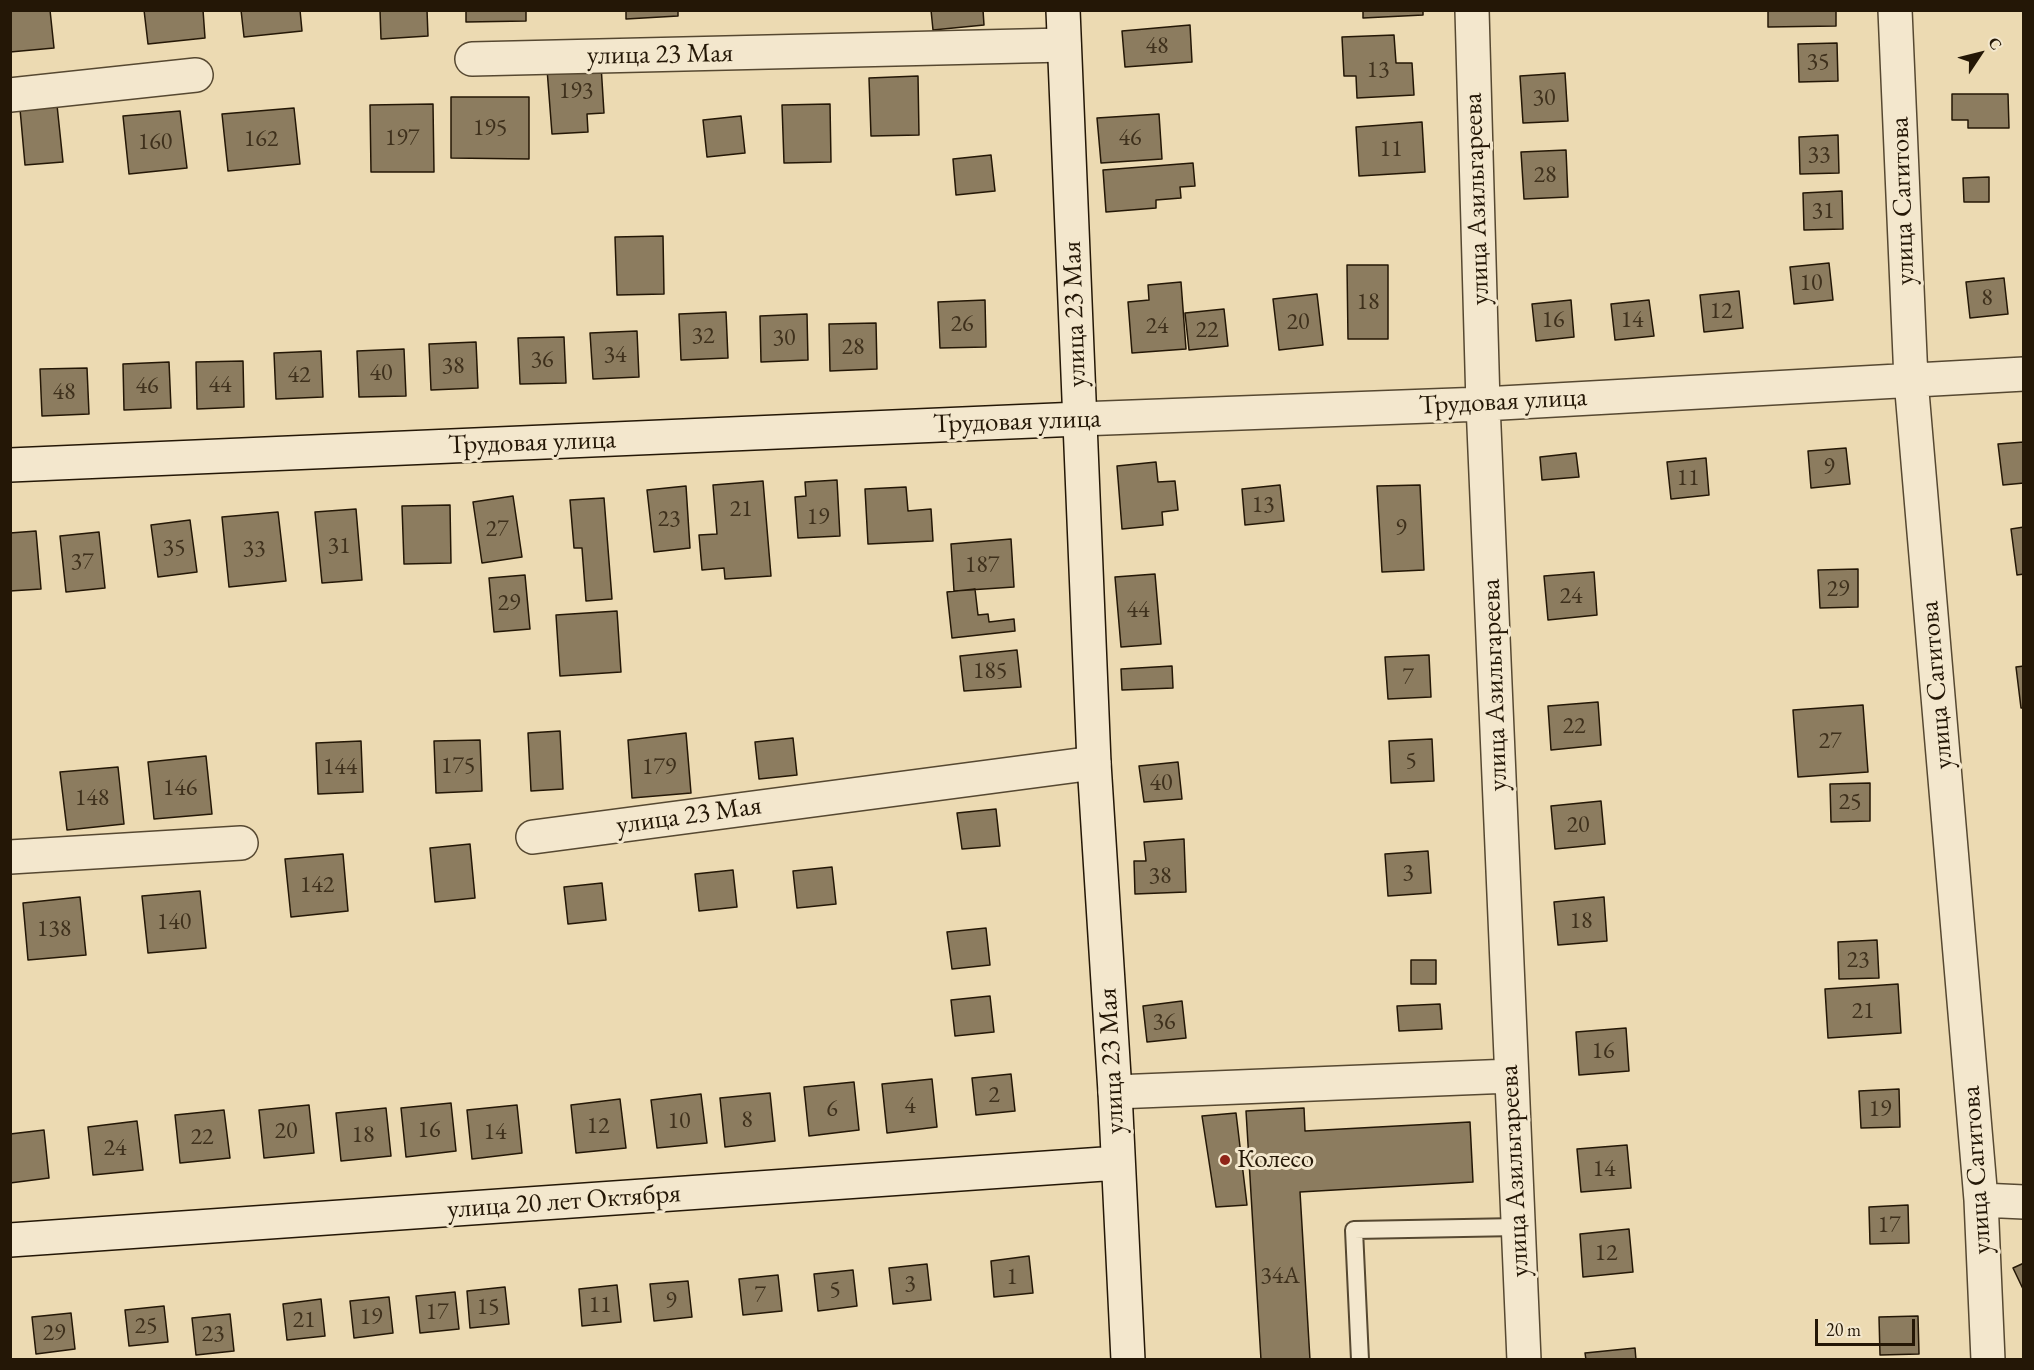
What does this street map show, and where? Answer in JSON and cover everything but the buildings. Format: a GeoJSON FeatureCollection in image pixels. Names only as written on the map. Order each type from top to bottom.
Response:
{"type":"FeatureCollection","features":[{"type":"Feature","properties":{"kind":"street","name":"улица 23 Мая"},"geometry":{"type":"LineString","coordinates":[[1063,10],[1094,763],[1115,1092],[1128,1359]]}},
{"type":"Feature","properties":{"kind":"street","name":"улица Азильгареева"},"geometry":{"type":"LineString","coordinates":[[1472,10],[1483,404],[1524,1359]]}},
{"type":"Feature","properties":{"kind":"street","name":"улица Сагитова"},"geometry":{"type":"LineString","coordinates":[[1895,10],[1911,380],[1981,1200],[1988,1359]]}},
{"type":"Feature","properties":{"kind":"street","name":"улица 23 Мая"},"geometry":{"type":"LineString","coordinates":[[472,59],[1064,45]]}},
{"type":"Feature","properties":{"kind":"street"},"geometry":{"type":"LineString","coordinates":[[10,95],[196,75]]}},
{"type":"Feature","properties":{"kind":"street","name":"Трудовая улица"},"geometry":{"type":"LineString","coordinates":[[10,465],[1483,404],[2024,374]]}},
{"type":"Feature","properties":{"kind":"street","name":"улица 23 Мая"},"geometry":{"type":"LineString","coordinates":[[533,837],[1094,763]]}},
{"type":"Feature","properties":{"kind":"street"},"geometry":{"type":"LineString","coordinates":[[10,857],[241,843]]}},
{"type":"Feature","properties":{"kind":"street"},"geometry":{"type":"LineString","coordinates":[[1115,1092],[1511,1076]]}},
{"type":"Feature","properties":{"kind":"street","name":"улица 20 лет Октября"},"geometry":{"type":"LineString","coordinates":[[10,1240],[1118,1163]]}},
{"type":"Feature","properties":{"kind":"street"},"geometry":{"type":"LineString","coordinates":[[1981,1200],[2024,1202]]}},
{"type":"Feature","properties":{"kind":"lane"},"geometry":{"type":"LineString","coordinates":[[1360,1359],[1354,1230],[1518,1227]]}},
{"type":"Feature","properties":{"kind":"place","name":"Колесо"},"geometry":{"type":"Point","coordinates":[1225,1160]}}]}
